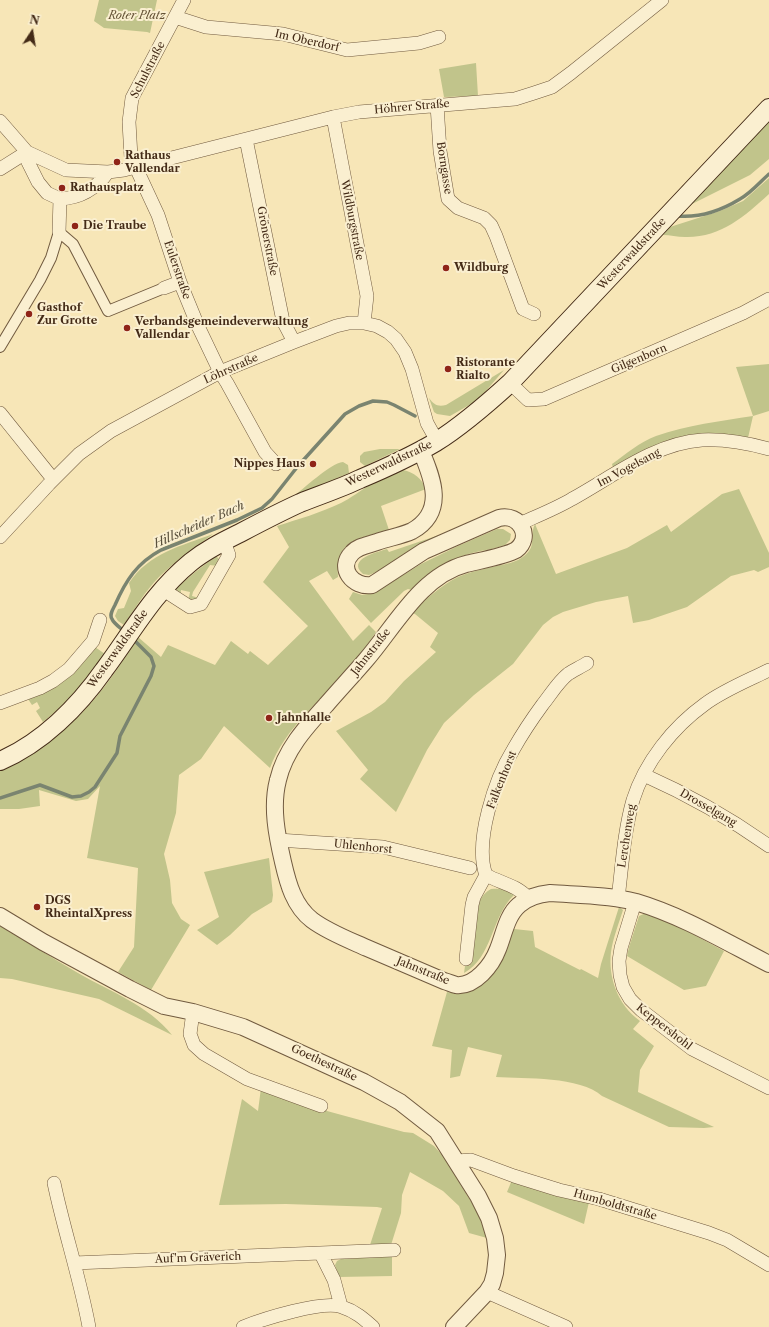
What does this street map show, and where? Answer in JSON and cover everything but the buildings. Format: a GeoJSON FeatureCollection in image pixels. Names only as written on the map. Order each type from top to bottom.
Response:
{"type":"FeatureCollection","features":[{"type":"Feature","properties":{"kind":"main road","name":"Westerwaldstraße"},"geometry":{"type":"LineString","coordinates":[[0,761],[18,752],[34,741],[51,729],[66,715],[92,687],[162,589],[208,550],[279,512],[359,480],[420,451],[437,441],[486,405],[510,383],[769,108]]}},
{"type":"Feature","properties":{"kind":"street","name":"Schulstraße"},"geometry":{"type":"LineString","coordinates":[[136,167],[132,157],[129,122],[132,98],[184,0]]}},
{"type":"Feature","properties":{"kind":"street","name":"Höhrer Straße"},"geometry":{"type":"LineString","coordinates":[[136,167],[332,117],[359,112],[515,98],[552,87],[662,0]]}},
{"type":"Feature","properties":{"kind":"street","name":"Im Oberdorf"},"geometry":{"type":"LineString","coordinates":[[175,17],[206,27],[282,34],[347,50],[419,43],[439,37]]}},
{"type":"Feature","properties":{"kind":"street","name":"Borngasse"},"geometry":{"type":"LineString","coordinates":[[437,105],[440,151],[448,199],[458,208],[484,218],[491,225],[523,310],[534,314]]}},
{"type":"Feature","properties":{"kind":"street","name":"Wildburgstraße"},"geometry":{"type":"LineString","coordinates":[[332,117],[367,296],[364,323]]}},
{"type":"Feature","properties":{"kind":"street"},"geometry":{"type":"LineString","coordinates":[[0,121],[27,152],[66,170],[108,172],[136,167]]}},
{"type":"Feature","properties":{"kind":"street","name":"Grönerstraße"},"geometry":{"type":"LineString","coordinates":[[246,139],[283,321],[294,342]]}},
{"type":"Feature","properties":{"kind":"street"},"geometry":{"type":"LineString","coordinates":[[27,152],[28,162],[38,182],[48,193],[60,199],[72,198],[86,192],[99,183],[108,172]]}},
{"type":"Feature","properties":{"kind":"street"},"geometry":{"type":"LineString","coordinates":[[0,168],[27,152]]}},
{"type":"Feature","properties":{"kind":"street","name":"Eulerstraße"},"geometry":{"type":"LineString","coordinates":[[136,167],[158,215],[180,282],[198,326],[220,372],[266,452],[276,464]]}},
{"type":"Feature","properties":{"kind":"street"},"geometry":{"type":"LineString","coordinates":[[0,347],[40,280],[50,258],[59,232],[60,199]]}},
{"type":"Feature","properties":{"kind":"street"},"geometry":{"type":"LineString","coordinates":[[59,232],[73,244],[108,311],[180,282]]}},
{"type":"Feature","properties":{"kind":"street","name":"Gilgenborn"},"geometry":{"type":"LineString","coordinates":[[510,383],[528,400],[544,399],[737,316],[769,298]]}},
{"type":"Feature","properties":{"kind":"street","name":"Löhrstraße"},"geometry":{"type":"LineString","coordinates":[[0,537],[79,454],[111,431],[220,372],[336,326],[349,323],[364,323],[377,326],[388,332],[396,339],[405,352],[412,369],[427,423],[437,441]]}},
{"type":"Feature","properties":{"kind":"street"},"geometry":{"type":"LineString","coordinates":[[0,413],[53,480]]}},
{"type":"Feature","properties":{"kind":"street","name":"Im Vogelsang"},"geometry":{"type":"LineString","coordinates":[[519,524],[570,500],[649,455],[664,449],[701,440],[732,442],[769,448]]}},
{"type":"Feature","properties":{"kind":"street"},"geometry":{"type":"LineString","coordinates":[[420,451],[430,471],[434,493],[433,505],[429,517],[410,532],[362,547],[353,552],[347,561],[347,568],[348,573],[355,582],[363,586],[372,585],[424,550],[499,518],[512,518],[519,524]]}},
{"type":"Feature","properties":{"kind":"street","name":"Jahnstraße"},"geometry":{"type":"LineString","coordinates":[[519,524],[523,533],[523,538],[521,544],[514,551],[458,566],[442,574],[427,586],[408,605],[368,658],[296,740],[281,768],[276,800],[278,840],[288,883],[295,901],[312,920],[348,940],[455,985],[471,981],[485,970],[497,950],[512,912],[518,905],[528,898],[540,894],[550,893],[635,902],[685,921],[769,964]]}},
{"type":"Feature","properties":{"kind":"street"},"geometry":{"type":"LineString","coordinates":[[162,589],[190,607],[201,604],[229,555],[224,541]]}},
{"type":"Feature","properties":{"kind":"street"},"geometry":{"type":"LineString","coordinates":[[0,703],[40,688],[53,681],[69,668],[93,641],[100,620]]}},
{"type":"Feature","properties":{"kind":"street","name":"Falkenhorst"},"geometry":{"type":"LineString","coordinates":[[486,875],[482,866],[482,847],[487,818],[498,783],[512,751],[531,720],[553,691],[568,674],[587,663]]}},
{"type":"Feature","properties":{"kind":"street","name":"Lerchenweg"},"geometry":{"type":"LineString","coordinates":[[618,899],[629,819],[634,799],[644,775],[662,745],[689,716],[705,704],[723,693],[769,670]]}},
{"type":"Feature","properties":{"kind":"street","name":"Drosselgang"},"geometry":{"type":"LineString","coordinates":[[644,775],[703,803],[744,828],[769,846]]}},
{"type":"Feature","properties":{"kind":"street","name":"Uhlenhorst"},"geometry":{"type":"LineString","coordinates":[[278,840],[383,847],[470,868]]}},
{"type":"Feature","properties":{"kind":"street"},"geometry":{"type":"LineString","coordinates":[[466,959],[472,904],[474,897],[486,875],[497,881],[516,887],[528,898]]}},
{"type":"Feature","properties":{"kind":"street","name":"Keppershohl"},"geometry":{"type":"LineString","coordinates":[[635,902],[621,948],[619,961],[622,981],[630,999],[641,1010],[692,1049],[769,1088]]}},
{"type":"Feature","properties":{"kind":"street","name":"Goethestraße"},"geometry":{"type":"LineString","coordinates":[[0,916],[43,942],[130,990],[164,1006],[193,1012],[243,1026],[364,1082],[394,1098],[437,1131],[457,1161],[489,1218],[496,1238],[497,1255],[495,1273],[487,1292],[454,1327]]}},
{"type":"Feature","properties":{"kind":"street"},"geometry":{"type":"LineString","coordinates":[[193,1012],[190,1034],[194,1045],[204,1054],[248,1079],[321,1106]]}},
{"type":"Feature","properties":{"kind":"street","name":"Humboldtstraße"},"geometry":{"type":"LineString","coordinates":[[457,1161],[471,1160],[514,1176],[559,1190],[598,1199],[710,1232],[727,1240],[769,1265]]}},
{"type":"Feature","properties":{"kind":"street"},"geometry":{"type":"LineString","coordinates":[[54,1182],[61,1217],[74,1263],[89,1327]]}},
{"type":"Feature","properties":{"kind":"street","name":"Auf'm Gräverich"},"geometry":{"type":"LineString","coordinates":[[74,1263],[394,1250]]}},
{"type":"Feature","properties":{"kind":"street"},"geometry":{"type":"LineString","coordinates":[[321,1254],[334,1280],[341,1306]]}},
{"type":"Feature","properties":{"kind":"street"},"geometry":{"type":"LineString","coordinates":[[487,1292],[566,1327]]}},
{"type":"Feature","properties":{"kind":"street"},"geometry":{"type":"LineString","coordinates":[[243,1327],[278,1315],[321,1306],[341,1306],[358,1314],[373,1327]]}},
{"type":"Feature","properties":{"kind":"green space","name":"Roter Platz"},"geometry":{"type":"Polygon","coordinates":[[[99,0],[157,0],[150,33],[104,28],[94,21],[99,0]]]}},
{"type":"Feature","properties":{"kind":"green space"},"geometry":{"type":"Polygon","coordinates":[[[476,63],[478,96],[444,97],[439,69],[476,63]]]}},
{"type":"Feature","properties":{"kind":"green space"},"geometry":{"type":"Polygon","coordinates":[[[769,120],[769,159],[750,175],[690,205],[769,120]]]}},
{"type":"Feature","properties":{"kind":"green space"},"geometry":{"type":"Polygon","coordinates":[[[769,178],[769,194],[741,218],[720,230],[698,236],[682,237],[663,235],[670,227],[720,211],[743,201],[769,178]]]}},
{"type":"Feature","properties":{"kind":"green space"},"geometry":{"type":"Polygon","coordinates":[[[769,364],[769,411],[753,416],[736,367],[769,364]]]}},
{"type":"Feature","properties":{"kind":"green space"},"geometry":{"type":"Polygon","coordinates":[[[504,370],[478,400],[450,416],[437,414],[434,412],[429,398],[436,405],[446,405],[504,370]]]}},
{"type":"Feature","properties":{"kind":"green space"},"geometry":{"type":"Polygon","coordinates":[[[753,416],[748,438],[725,435],[613,468],[612,464],[639,445],[656,436],[692,426],[753,416]]]}},
{"type":"Feature","properties":{"kind":"green space"},"geometry":{"type":"Polygon","coordinates":[[[380,449],[400,449],[365,466],[360,462],[360,456],[364,452],[380,449]]]}},
{"type":"Feature","properties":{"kind":"green space"},"geometry":{"type":"Polygon","coordinates":[[[343,462],[348,465],[349,473],[291,498],[331,467],[343,462]]]}},
{"type":"Feature","properties":{"kind":"green space"},"geometry":{"type":"Polygon","coordinates":[[[403,470],[411,472],[417,476],[426,489],[381,506],[389,530],[359,539],[345,547],[338,564],[338,577],[333,580],[327,571],[309,581],[353,641],[369,625],[376,632],[367,645],[350,667],[295,726],[285,739],[270,768],[224,726],[201,759],[179,775],[176,813],[164,854],[170,880],[172,903],[181,919],[190,925],[151,990],[118,972],[134,947],[138,868],[87,858],[100,786],[88,799],[76,801],[39,790],[40,806],[19,809],[0,809],[0,770],[56,735],[85,710],[104,687],[138,637],[161,657],[168,645],[215,665],[231,641],[248,654],[250,651],[268,665],[308,626],[263,582],[289,547],[277,526],[333,507],[386,475],[403,470]]]}},
{"type":"Feature","properties":{"kind":"green space"},"geometry":{"type":"Polygon","coordinates":[[[739,489],[769,553],[769,567],[758,572],[754,570],[731,576],[687,607],[649,620],[633,623],[628,596],[596,602],[563,612],[553,617],[543,625],[513,664],[474,695],[444,723],[427,750],[396,812],[360,779],[368,770],[336,731],[371,712],[385,702],[404,681],[436,652],[430,647],[438,633],[412,613],[439,589],[465,574],[510,563],[520,559],[531,548],[535,524],[556,574],[627,548],[667,525],[671,532],[722,494],[739,489]]]}},
{"type":"Feature","properties":{"kind":"green space"},"geometry":{"type":"Polygon","coordinates":[[[497,529],[503,529],[511,534],[510,540],[505,545],[463,556],[439,567],[425,577],[412,590],[408,589],[404,591],[371,623],[349,599],[353,592],[362,595],[374,593],[421,564],[497,529]]]}},
{"type":"Feature","properties":{"kind":"green space"},"geometry":{"type":"Polygon","coordinates":[[[451,531],[413,550],[369,575],[363,574],[359,569],[358,564],[361,560],[371,554],[387,549],[389,552],[451,531]]]}},
{"type":"Feature","properties":{"kind":"green space"},"geometry":{"type":"Polygon","coordinates":[[[213,534],[178,560],[154,582],[124,625],[118,621],[115,616],[118,609],[124,608],[131,591],[129,583],[146,564],[166,552],[213,534]]]}},
{"type":"Feature","properties":{"kind":"green space"},"geometry":{"type":"Polygon","coordinates":[[[216,556],[219,559],[218,566],[210,565],[193,592],[192,596],[199,598],[188,602],[190,592],[181,590],[180,598],[172,592],[194,573],[216,556]]]}},
{"type":"Feature","properties":{"kind":"green space"},"geometry":{"type":"Polygon","coordinates":[[[95,647],[105,654],[77,691],[43,722],[36,711],[40,708],[37,702],[32,705],[28,699],[95,647]]]}},
{"type":"Feature","properties":{"kind":"green space"},"geometry":{"type":"Polygon","coordinates":[[[269,858],[273,895],[272,902],[252,914],[217,945],[197,930],[219,917],[204,872],[269,858]]]}},
{"type":"Feature","properties":{"kind":"green space"},"geometry":{"type":"Polygon","coordinates":[[[491,889],[503,889],[514,895],[506,904],[481,957],[474,966],[464,973],[465,966],[469,966],[472,962],[473,933],[476,911],[484,894],[491,889]]]}},
{"type":"Feature","properties":{"kind":"green space"},"geometry":{"type":"Polygon","coordinates":[[[619,907],[623,910],[611,952],[610,962],[613,981],[620,999],[632,1015],[640,1021],[633,1029],[654,1046],[640,1070],[638,1092],[714,1127],[669,1127],[580,1085],[552,1080],[496,1077],[502,1055],[468,1047],[460,1076],[450,1078],[452,1050],[432,1046],[447,992],[463,993],[485,980],[496,968],[514,929],[533,931],[535,947],[598,978],[619,907]]]}},
{"type":"Feature","properties":{"kind":"green space"},"geometry":{"type":"Polygon","coordinates":[[[646,913],[676,925],[724,951],[706,986],[684,990],[627,956],[639,916],[646,913]]]}},
{"type":"Feature","properties":{"kind":"green space"},"geometry":{"type":"Polygon","coordinates":[[[0,926],[78,973],[140,1007],[152,1015],[172,1035],[99,999],[12,979],[0,978],[0,926]]]}},
{"type":"Feature","properties":{"kind":"green space"},"geometry":{"type":"Polygon","coordinates":[[[261,1088],[316,1108],[404,1132],[413,1133],[434,1146],[444,1157],[478,1213],[487,1238],[469,1233],[459,1206],[443,1191],[410,1172],[402,1195],[401,1213],[391,1245],[370,1245],[382,1208],[286,1204],[219,1205],[242,1099],[258,1111],[261,1088]]]}},
{"type":"Feature","properties":{"kind":"green space"},"geometry":{"type":"Polygon","coordinates":[[[512,1180],[589,1202],[584,1224],[507,1192],[512,1180]]]}},
{"type":"Feature","properties":{"kind":"green space"},"geometry":{"type":"Polygon","coordinates":[[[392,1256],[392,1276],[339,1277],[335,1265],[337,1261],[341,1259],[392,1256]]]}},
{"type":"Feature","properties":{"kind":"waterway","name":"Hillscheider Bach"},"geometry":{"type":"LineString","coordinates":[[677,216],[694,216],[726,207],[748,194],[769,174]]}},
{"type":"Feature","properties":{"kind":"waterway","name":"Hillscheider Bach"},"geometry":{"type":"LineString","coordinates":[[125,632],[113,621],[111,617],[112,612],[119,596],[133,573],[153,555],[161,550],[237,520],[262,508],[272,499],[298,466],[345,414],[359,406],[373,401],[387,402],[415,416]]}},
{"type":"Feature","properties":{"kind":"waterway","name":"Hillscheider Bach"},"geometry":{"type":"LineString","coordinates":[[0,798],[40,785],[72,797],[81,796],[95,787],[117,753],[120,736],[151,676],[154,666],[151,657],[133,639]]}},
{"type":"Feature","properties":{"kind":"place","name":"Rathaus Vallendar"},"geometry":{"type":"Point","coordinates":[117,162]}},
{"type":"Feature","properties":{"kind":"place","name":"Rathausplatz"},"geometry":{"type":"Point","coordinates":[62,188]}},
{"type":"Feature","properties":{"kind":"place","name":"Die Traube"},"geometry":{"type":"Point","coordinates":[75,226]}},
{"type":"Feature","properties":{"kind":"place","name":"Wildburg"},"geometry":{"type":"Point","coordinates":[446,268]}},
{"type":"Feature","properties":{"kind":"place","name":"Gasthof Zur Grotte"},"geometry":{"type":"Point","coordinates":[29,314]}},
{"type":"Feature","properties":{"kind":"place","name":"Verbandsgemeindeverwaltung Vallendar"},"geometry":{"type":"Point","coordinates":[127,328]}},
{"type":"Feature","properties":{"kind":"place","name":"Ristorante Rialto"},"geometry":{"type":"Point","coordinates":[448,369]}},
{"type":"Feature","properties":{"kind":"place","name":"Nippes Haus"},"geometry":{"type":"Point","coordinates":[313,464]}},
{"type":"Feature","properties":{"kind":"place","name":"Jahnhalle"},"geometry":{"type":"Point","coordinates":[269,718]}},
{"type":"Feature","properties":{"kind":"place","name":"DGS RheintalXpress"},"geometry":{"type":"Point","coordinates":[37,907]}}]}
